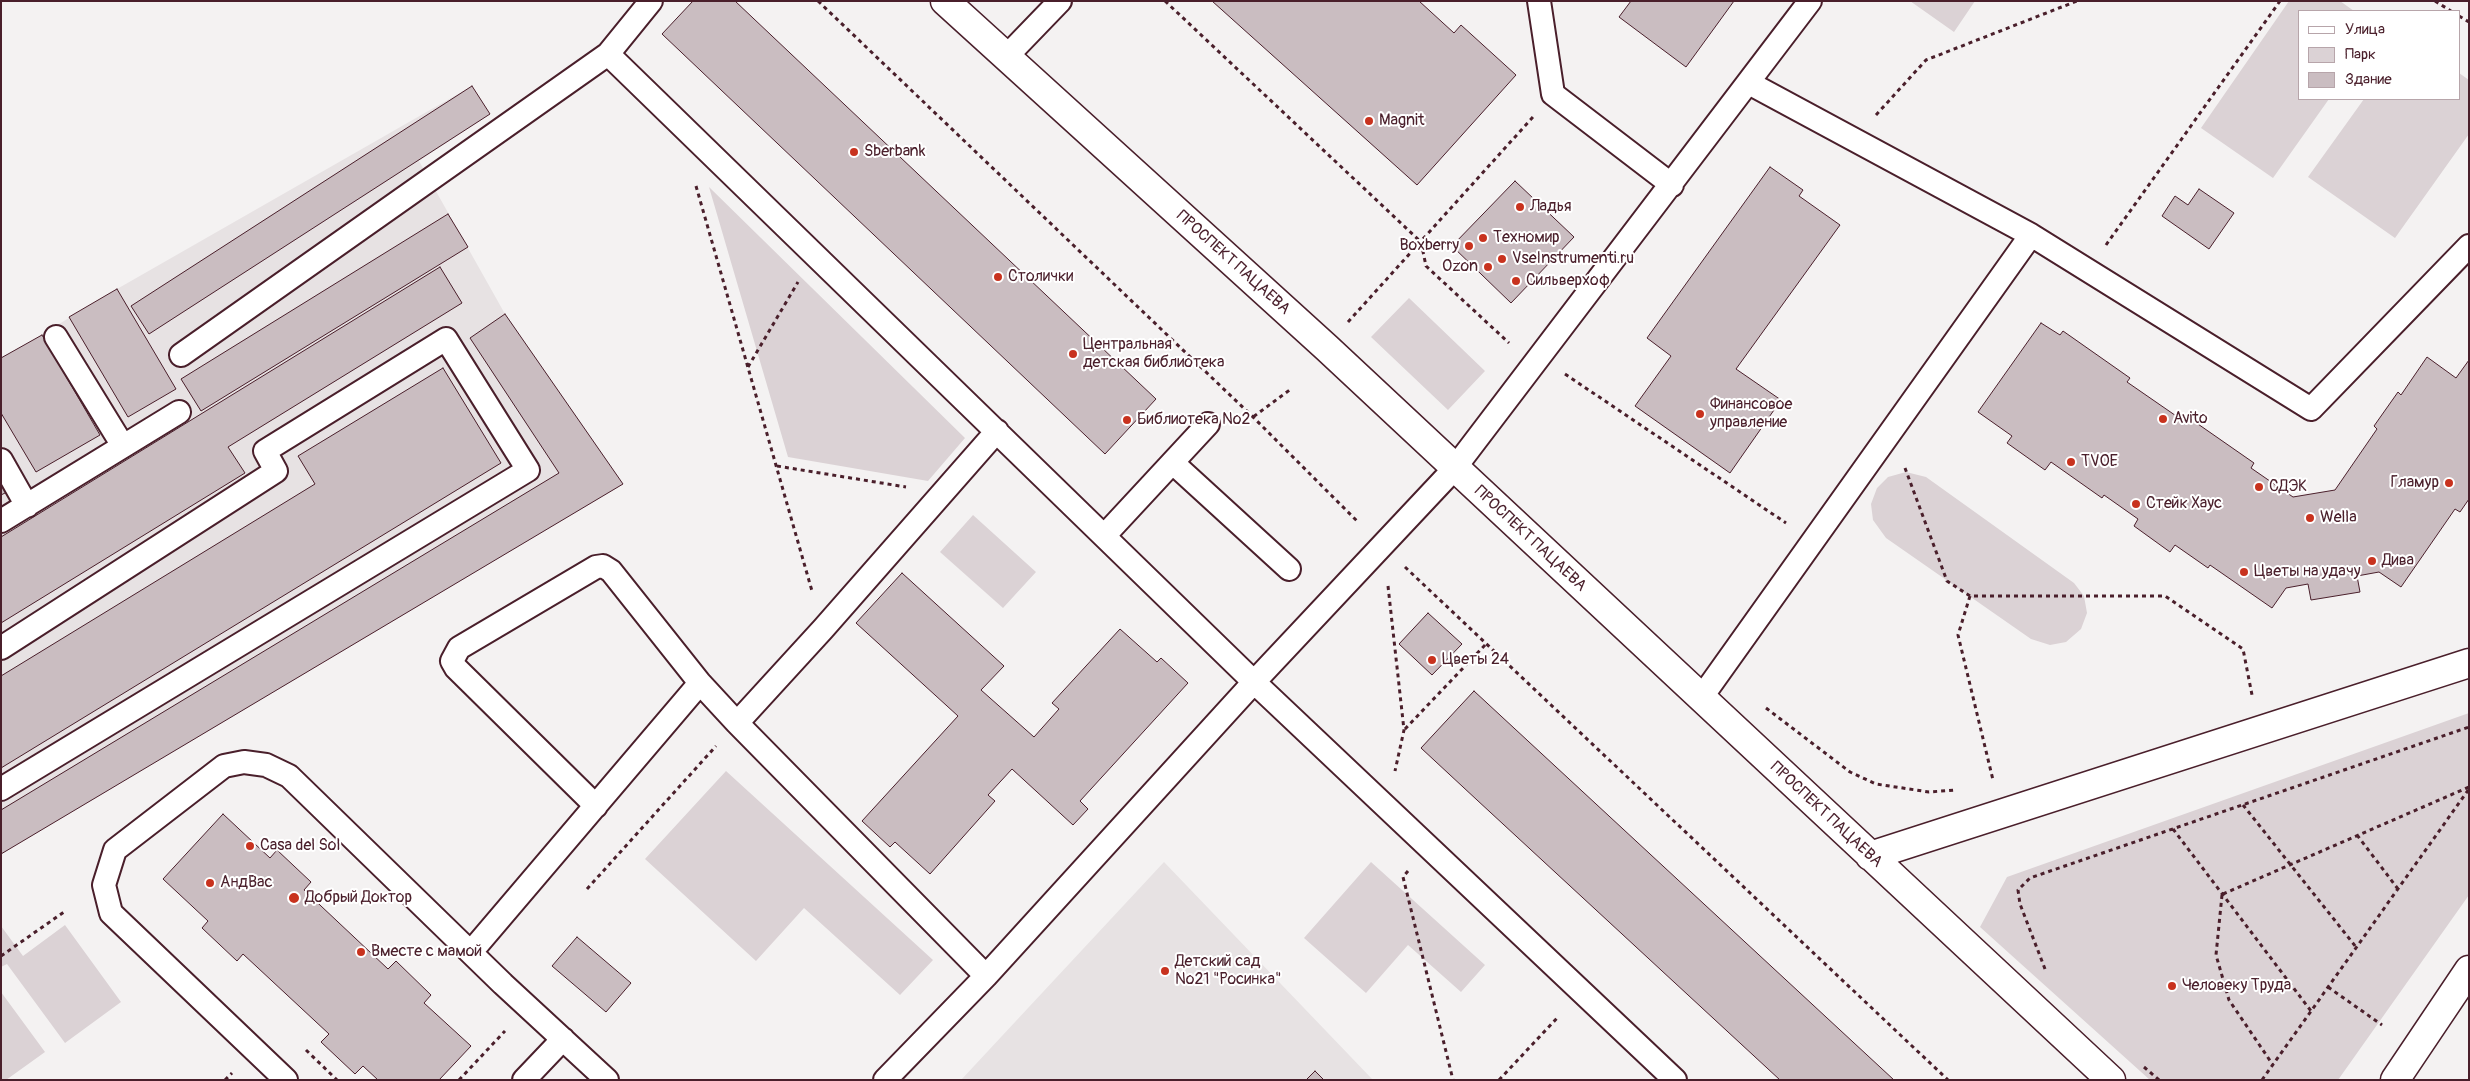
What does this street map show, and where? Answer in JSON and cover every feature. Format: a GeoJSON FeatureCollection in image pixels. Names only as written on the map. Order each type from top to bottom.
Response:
{"type":"FeatureCollection","features":[{"type":"Feature","properties":{"kind":"main road","name":"ПРОСПЕКТ ПАЦАЕВА"},"geometry":{"type":"LineString","coordinates":[[945,1],[1327,348],[1454,469],[2111,1080]]}},
{"type":"Feature","properties":{"kind":"main road"},"geometry":{"type":"LineString","coordinates":[[1870,856],[2469,663]]}},
{"type":"Feature","properties":{"kind":"main road"},"geometry":{"type":"LineString","coordinates":[[2395,1080],[2469,970]]}},
{"type":"Feature","properties":{"kind":"lane"},"geometry":{"type":"LineString","coordinates":[[181,355],[608,54],[651,1]]}},
{"type":"Feature","properties":{"kind":"lane"},"geometry":{"type":"LineString","coordinates":[[1006,57],[1060,1]]}},
{"type":"Feature","properties":{"kind":"lane"},"geometry":{"type":"LineString","coordinates":[[1538,1],[1553,94],[1672,185]]}},
{"type":"Feature","properties":{"kind":"lane"},"geometry":{"type":"LineString","coordinates":[[885,1080],[986,976],[1254,682],[1454,469],[1537,358],[1672,185],[1810,1]]}},
{"type":"Feature","properties":{"kind":"lane"},"geometry":{"type":"LineString","coordinates":[[608,54],[1105,535],[1254,682],[1676,1080]]}},
{"type":"Feature","properties":{"kind":"lane"},"geometry":{"type":"LineString","coordinates":[[1749,83],[2031,235],[2311,409],[2469,246]]}},
{"type":"Feature","properties":{"kind":"lane"},"geometry":{"type":"LineString","coordinates":[[1701,698],[2031,235]]}},
{"type":"Feature","properties":{"kind":"lane"},"geometry":{"type":"LineString","coordinates":[[56,337],[123,446]]}},
{"type":"Feature","properties":{"kind":"lane"},"geometry":{"type":"LineString","coordinates":[[1,648],[276,471],[265,451],[446,339],[528,470],[1,789]]}},
{"type":"Feature","properties":{"kind":"lane"},"geometry":{"type":"LineString","coordinates":[[1,521],[179,412]]}},
{"type":"Feature","properties":{"kind":"lane"},"geometry":{"type":"LineString","coordinates":[[1105,535],[1208,424]]}},
{"type":"Feature","properties":{"kind":"lane"},"geometry":{"type":"LineString","coordinates":[[737,723],[823,630],[997,431]]}},
{"type":"Feature","properties":{"kind":"lane"},"geometry":{"type":"LineString","coordinates":[[1,460],[27,506]]}},
{"type":"Feature","properties":{"kind":"lane"},"geometry":{"type":"LineString","coordinates":[[1172,462],[1289,569]]}},
{"type":"Feature","properties":{"kind":"lane"},"geometry":{"type":"LineString","coordinates":[[596,806],[456,668],[452,661],[459,648],[596,567],[603,566],[611,571],[700,683],[737,723],[986,976]]}},
{"type":"Feature","properties":{"kind":"lane"},"geometry":{"type":"LineString","coordinates":[[471,952],[700,683]]}},
{"type":"Feature","properties":{"kind":"lane"},"geometry":{"type":"LineString","coordinates":[[286,1080],[111,913],[104,885],[115,850],[224,766],[244,762],[266,765],[289,776],[607,1080]]}},
{"type":"Feature","properties":{"kind":"lane"},"geometry":{"type":"LineString","coordinates":[[524,1080],[563,1039]]}},
{"type":"Feature","properties":{"kind":"path"},"geometry":{"type":"LineString","coordinates":[[818,1],[1253,417]]}},
{"type":"Feature","properties":{"kind":"path"},"geometry":{"type":"LineString","coordinates":[[1165,1],[1421,242],[1426,266],[1511,345],[1566,374],[1812,541]]}},
{"type":"Feature","properties":{"kind":"path"},"geometry":{"type":"LineString","coordinates":[[1853,140],[1926,60],[2077,1]]}},
{"type":"Feature","properties":{"kind":"path"},"geometry":{"type":"LineString","coordinates":[[2088,271],[2280,1]]}},
{"type":"Feature","properties":{"kind":"path"},"geometry":{"type":"LineString","coordinates":[[2435,1],[2450,10]]}},
{"type":"Feature","properties":{"kind":"path"},"geometry":{"type":"LineString","coordinates":[[1344,326],[1553,94]]}},
{"type":"Feature","properties":{"kind":"path"},"geometry":{"type":"LineString","coordinates":[[693,176],[823,630]]}},
{"type":"Feature","properties":{"kind":"path"},"geometry":{"type":"LineString","coordinates":[[748,367],[814,254]]}},
{"type":"Feature","properties":{"kind":"path"},"geometry":{"type":"LineString","coordinates":[[1208,424],[1253,417],[1291,389]]}},
{"type":"Feature","properties":{"kind":"path"},"geometry":{"type":"LineString","coordinates":[[1898,424],[1906,472],[1947,581],[1970,596],[2165,596],[2242,649],[2252,695]]}},
{"type":"Feature","properties":{"kind":"path"},"geometry":{"type":"LineString","coordinates":[[777,466],[941,493]]}},
{"type":"Feature","properties":{"kind":"path"},"geometry":{"type":"LineString","coordinates":[[1382,546],[1404,730],[1387,808]]}},
{"type":"Feature","properties":{"kind":"path"},"geometry":{"type":"LineString","coordinates":[[1970,596],[1958,635],[1994,781]]}},
{"type":"Feature","properties":{"kind":"path"},"geometry":{"type":"LineString","coordinates":[[1404,730],[1486,644],[1948,1080]]}},
{"type":"Feature","properties":{"kind":"path"},"geometry":{"type":"LineString","coordinates":[[587,889],[737,723]]}},
{"type":"Feature","properties":{"kind":"path"},"geometry":{"type":"LineString","coordinates":[[2048,976],[2020,904],[2018,890],[2030,878],[2469,727]]}},
{"type":"Feature","properties":{"kind":"path"},"geometry":{"type":"LineString","coordinates":[[2222,894],[2469,788]]}},
{"type":"Feature","properties":{"kind":"path"},"geometry":{"type":"LineString","coordinates":[[2262,1080],[2469,788]]}},
{"type":"Feature","properties":{"kind":"path"},"geometry":{"type":"LineString","coordinates":[[2243,805],[2356,947]]}},
{"type":"Feature","properties":{"kind":"path"},"geometry":{"type":"LineString","coordinates":[[2173,829],[2311,1011]]}},
{"type":"Feature","properties":{"kind":"path"},"geometry":{"type":"LineString","coordinates":[[2357,835],[2398,889]]}},
{"type":"Feature","properties":{"kind":"path"},"geometry":{"type":"LineString","coordinates":[[1403,877],[1453,1080]]}},
{"type":"Feature","properties":{"kind":"path"},"geometry":{"type":"LineString","coordinates":[[2222,894],[2216,955],[2229,1000],[2273,1065]]}},
{"type":"Feature","properties":{"kind":"path"},"geometry":{"type":"LineString","coordinates":[[1,956],[64,912]]}},
{"type":"Feature","properties":{"kind":"path"},"geometry":{"type":"LineString","coordinates":[[2328,987],[2382,1025]]}},
{"type":"Feature","properties":{"kind":"path"},"geometry":{"type":"LineString","coordinates":[[1499,1080],[1582,992]]}},
{"type":"Feature","properties":{"kind":"path"},"geometry":{"type":"LineString","coordinates":[[460,1080],[506,1030]]}},
{"type":"Feature","properties":{"kind":"path"},"geometry":{"type":"LineString","coordinates":[[300,1045],[337,1080]]}},
{"type":"Feature","properties":{"kind":"shaded area"},"geometry":{"type":"Polygon","coordinates":[[[472,86],[490,114],[419,161],[505,314],[623,484],[1,854],[1,359],[117,289],[472,86]]]}},
{"type":"Feature","properties":{"kind":"shaded area","name":"Детский сад №21 \"Росинка\""},"geometry":{"type":"Polygon","coordinates":[[[1164,862],[1373,1080],[961,1080],[1164,862]]]}},
{"type":"Feature","properties":{"kind":"green space"},"geometry":{"type":"Polygon","coordinates":[[[1910,1],[1975,1],[1954,32],[1910,1]]]}},
{"type":"Feature","properties":{"kind":"green space"},"geometry":{"type":"Polygon","coordinates":[[[2289,1],[2340,1],[2353,10],[2298,10],[2298,100],[2328,100],[2273,178],[2201,128],[2289,1]]]}},
{"type":"Feature","properties":{"kind":"green space"},"geometry":{"type":"Polygon","coordinates":[[[2460,74],[2469,80],[2469,134],[2395,238],[2308,177],[2363,100],[2460,100],[2460,74]]]}},
{"type":"Feature","properties":{"kind":"green space"},"geometry":{"type":"Polygon","coordinates":[[[709,187],[965,438],[928,481],[788,457],[709,187]]]}},
{"type":"Feature","properties":{"kind":"green space"},"geometry":{"type":"Polygon","coordinates":[[[1409,298],[1485,371],[1448,410],[1371,337],[1409,298]]]}},
{"type":"Feature","properties":{"kind":"green space"},"geometry":{"type":"Polygon","coordinates":[[[1906,472],[1926,477],[2074,583],[2084,596],[2087,613],[2081,629],[2066,642],[2050,645],[2031,639],[1886,538],[1873,520],[1871,504],[1877,488],[1888,477],[1906,472]]]}},
{"type":"Feature","properties":{"kind":"green space"},"geometry":{"type":"Polygon","coordinates":[[[973,515],[1036,572],[1003,608],[940,552],[973,515]]]}},
{"type":"Feature","properties":{"kind":"green space"},"geometry":{"type":"Polygon","coordinates":[[[2469,713],[2469,895],[2338,1080],[2150,1080],[1980,927],[2007,877],[2469,713]]]}},
{"type":"Feature","properties":{"kind":"green space"},"geometry":{"type":"Polygon","coordinates":[[[726,771],[933,960],[900,995],[804,908],[756,961],[645,859],[726,771]]]}},
{"type":"Feature","properties":{"kind":"green space"},"geometry":{"type":"Polygon","coordinates":[[[1371,862],[1485,965],[1461,992],[1408,945],[1366,993],[1304,938],[1371,862]]]}},
{"type":"Feature","properties":{"kind":"green space"},"geometry":{"type":"Polygon","coordinates":[[[65,925],[121,1002],[65,1043],[7,964],[1,967],[1,926],[23,956],[65,925]]]}},
{"type":"Feature","properties":{"kind":"green space"},"geometry":{"type":"Polygon","coordinates":[[[1,992],[45,1052],[6,1080],[1,1080],[1,992]]]}},
{"type":"Feature","properties":{"kind":"building"},"geometry":{"type":"Polygon","coordinates":[[[693,1],[735,1],[1156,399],[1105,454],[662,34],[693,1]]]}},
{"type":"Feature","properties":{"kind":"building"},"geometry":{"type":"Polygon","coordinates":[[[1212,1],[1419,1],[1454,33],[1461,25],[1516,75],[1417,185],[1212,1]]]}},
{"type":"Feature","properties":{"kind":"building"},"geometry":{"type":"Polygon","coordinates":[[[1631,1],[1734,1],[1686,67],[1619,17],[1631,1]]]}},
{"type":"Feature","properties":{"kind":"building"},"geometry":{"type":"Polygon","coordinates":[[[472,86],[490,114],[149,334],[131,306],[472,86]]]}},
{"type":"Feature","properties":{"kind":"building"},"geometry":{"type":"Polygon","coordinates":[[[1770,167],[1803,190],[1799,196],[1840,225],[1736,369],[1781,400],[1730,473],[1635,406],[1671,356],[1647,338],[1770,167]]]}},
{"type":"Feature","properties":{"kind":"building"},"geometry":{"type":"Polygon","coordinates":[[[1515,181],[1574,237],[1511,303],[1452,246],[1515,181]]]}},
{"type":"Feature","properties":{"kind":"building"},"geometry":{"type":"Polygon","coordinates":[[[2199,189],[2234,213],[2209,249],[2162,216],[2175,196],[2188,205],[2199,189]]]}},
{"type":"Feature","properties":{"kind":"building"},"geometry":{"type":"Polygon","coordinates":[[[448,214],[468,247],[201,411],[181,379],[448,214]]]}},
{"type":"Feature","properties":{"kind":"building"},"geometry":{"type":"Polygon","coordinates":[[[440,267],[462,303],[228,447],[245,473],[1,623],[1,537],[440,267]]]}},
{"type":"Feature","properties":{"kind":"building"},"geometry":{"type":"Polygon","coordinates":[[[117,289],[176,389],[128,417],[69,317],[117,289]]]}},
{"type":"Feature","properties":{"kind":"building"},"geometry":{"type":"Polygon","coordinates":[[[505,314],[623,484],[1,854],[1,810],[559,473],[470,338],[505,314]]]}},
{"type":"Feature","properties":{"kind":"building"},"geometry":{"type":"Polygon","coordinates":[[[2041,323],[2060,335],[2063,331],[2130,378],[2127,382],[2182,420],[2185,415],[2254,463],[2251,468],[2293,497],[2335,490],[2377,429],[2374,426],[2398,392],[2401,395],[2427,357],[2456,378],[2469,360],[2469,499],[2460,512],[2455,509],[2401,587],[2379,572],[2357,576],[2360,592],[2311,600],[2308,584],[2286,588],[2272,608],[2210,565],[2208,568],[2175,545],[2170,552],[2134,526],[2138,519],[2104,495],[2102,498],[2051,462],[2045,470],[2007,443],[2012,436],[1978,412],[2041,323]]]}},
{"type":"Feature","properties":{"kind":"building"},"geometry":{"type":"Polygon","coordinates":[[[42,335],[100,435],[36,472],[1,413],[1,358],[42,335]]]}},
{"type":"Feature","properties":{"kind":"building"},"geometry":{"type":"Polygon","coordinates":[[[443,368],[501,463],[1,768],[1,676],[315,484],[298,456],[443,368]]]}},
{"type":"Feature","properties":{"kind":"building"},"geometry":{"type":"Polygon","coordinates":[[[1,477],[9,491],[1,495],[1,477]]]}},
{"type":"Feature","properties":{"kind":"building"},"geometry":{"type":"Polygon","coordinates":[[[902,573],[1004,666],[981,690],[1034,737],[1059,709],[1052,703],[1120,629],[1157,662],[1161,658],[1188,683],[1080,801],[1088,809],[1073,825],[1012,769],[988,795],[995,801],[930,874],[895,842],[890,847],[862,821],[958,716],[856,623],[902,573]]]}},
{"type":"Feature","properties":{"kind":"building","name":"Цветы 24"},"geometry":{"type":"Polygon","coordinates":[[[1428,613],[1462,644],[1432,675],[1399,644],[1428,613]]]}},
{"type":"Feature","properties":{"kind":"building"},"geometry":{"type":"Polygon","coordinates":[[[1474,691],[1894,1080],[1780,1080],[1477,800],[1421,748],[1474,691]]]}},
{"type":"Feature","properties":{"kind":"building"},"geometry":{"type":"Polygon","coordinates":[[[223,814],[270,858],[277,850],[311,882],[304,890],[388,969],[396,961],[431,995],[424,1003],[471,1046],[439,1080],[378,1080],[363,1066],[355,1074],[321,1042],[329,1034],[243,954],[237,961],[202,928],[208,921],[163,879],[223,814]]]}},
{"type":"Feature","properties":{"kind":"building"},"geometry":{"type":"Polygon","coordinates":[[[577,937],[631,983],[606,1012],[552,966],[577,937]]]}},
{"type":"Feature","properties":{"kind":"building"},"geometry":{"type":"Polygon","coordinates":[[[1315,1071],[1324,1080],[1306,1080],[1315,1071]]]}},
{"type":"Feature","properties":{"kind":"place","name":"Magnit"},"geometry":{"type":"Point","coordinates":[1369,121]}},
{"type":"Feature","properties":{"kind":"place","name":"Sberbank"},"geometry":{"type":"Point","coordinates":[854,152]}},
{"type":"Feature","properties":{"kind":"place","name":"Ладья"},"geometry":{"type":"Point","coordinates":[1520,207]}},
{"type":"Feature","properties":{"kind":"place","name":"Техномир"},"geometry":{"type":"Point","coordinates":[1483,238]}},
{"type":"Feature","properties":{"kind":"place","name":"Boxberry"},"geometry":{"type":"Point","coordinates":[1469,246]}},
{"type":"Feature","properties":{"kind":"place","name":"VseInstrumenti.ru"},"geometry":{"type":"Point","coordinates":[1502,259]}},
{"type":"Feature","properties":{"kind":"place","name":"Ozon"},"geometry":{"type":"Point","coordinates":[1488,267]}},
{"type":"Feature","properties":{"kind":"place","name":"Столички"},"geometry":{"type":"Point","coordinates":[998,277]}},
{"type":"Feature","properties":{"kind":"place","name":"Сильверхоф"},"geometry":{"type":"Point","coordinates":[1516,281]}},
{"type":"Feature","properties":{"kind":"place","name":"Центральная детская библиотека"},"geometry":{"type":"Point","coordinates":[1073,354]}},
{"type":"Feature","properties":{"kind":"place","name":"Финансовое управление"},"geometry":{"type":"Point","coordinates":[1700,414]}},
{"type":"Feature","properties":{"kind":"place","name":"Avito"},"geometry":{"type":"Point","coordinates":[2163,419]}},
{"type":"Feature","properties":{"kind":"place","name":"Библиотека №2"},"geometry":{"type":"Point","coordinates":[1127,420]}},
{"type":"Feature","properties":{"kind":"place","name":"TVOE"},"geometry":{"type":"Point","coordinates":[2071,462]}},
{"type":"Feature","properties":{"kind":"place","name":"Гламур"},"geometry":{"type":"Point","coordinates":[2449,483]}},
{"type":"Feature","properties":{"kind":"place","name":"СДЭК"},"geometry":{"type":"Point","coordinates":[2259,487]}},
{"type":"Feature","properties":{"kind":"place","name":"Стейк Хаус"},"geometry":{"type":"Point","coordinates":[2136,504]}},
{"type":"Feature","properties":{"kind":"place","name":"Wella"},"geometry":{"type":"Point","coordinates":[2310,518]}},
{"type":"Feature","properties":{"kind":"place","name":"Дива"},"geometry":{"type":"Point","coordinates":[2372,561]}},
{"type":"Feature","properties":{"kind":"place","name":"Цветы на удачу"},"geometry":{"type":"Point","coordinates":[2244,572]}},
{"type":"Feature","properties":{"kind":"place","name":"Цветы 24"},"geometry":{"type":"Point","coordinates":[1432,660]}},
{"type":"Feature","properties":{"kind":"place","name":"Casa del Sol"},"geometry":{"type":"Point","coordinates":[250,846]}},
{"type":"Feature","properties":{"kind":"place","name":"АндВас"},"geometry":{"type":"Point","coordinates":[210,883]}},
{"type":"Feature","properties":{"kind":"place","name":"Добрый Доктор"},"geometry":{"type":"Point","coordinates":[294,898]}},
{"type":"Feature","properties":{"kind":"place","name":"Вместе с мамой"},"geometry":{"type":"Point","coordinates":[361,952]}},
{"type":"Feature","properties":{"kind":"place","name":"Детский сад №21 \"Росинка\""},"geometry":{"type":"Point","coordinates":[1165,971]}},
{"type":"Feature","properties":{"kind":"place","name":"Человеку Труда"},"geometry":{"type":"Point","coordinates":[2172,986]}}]}
